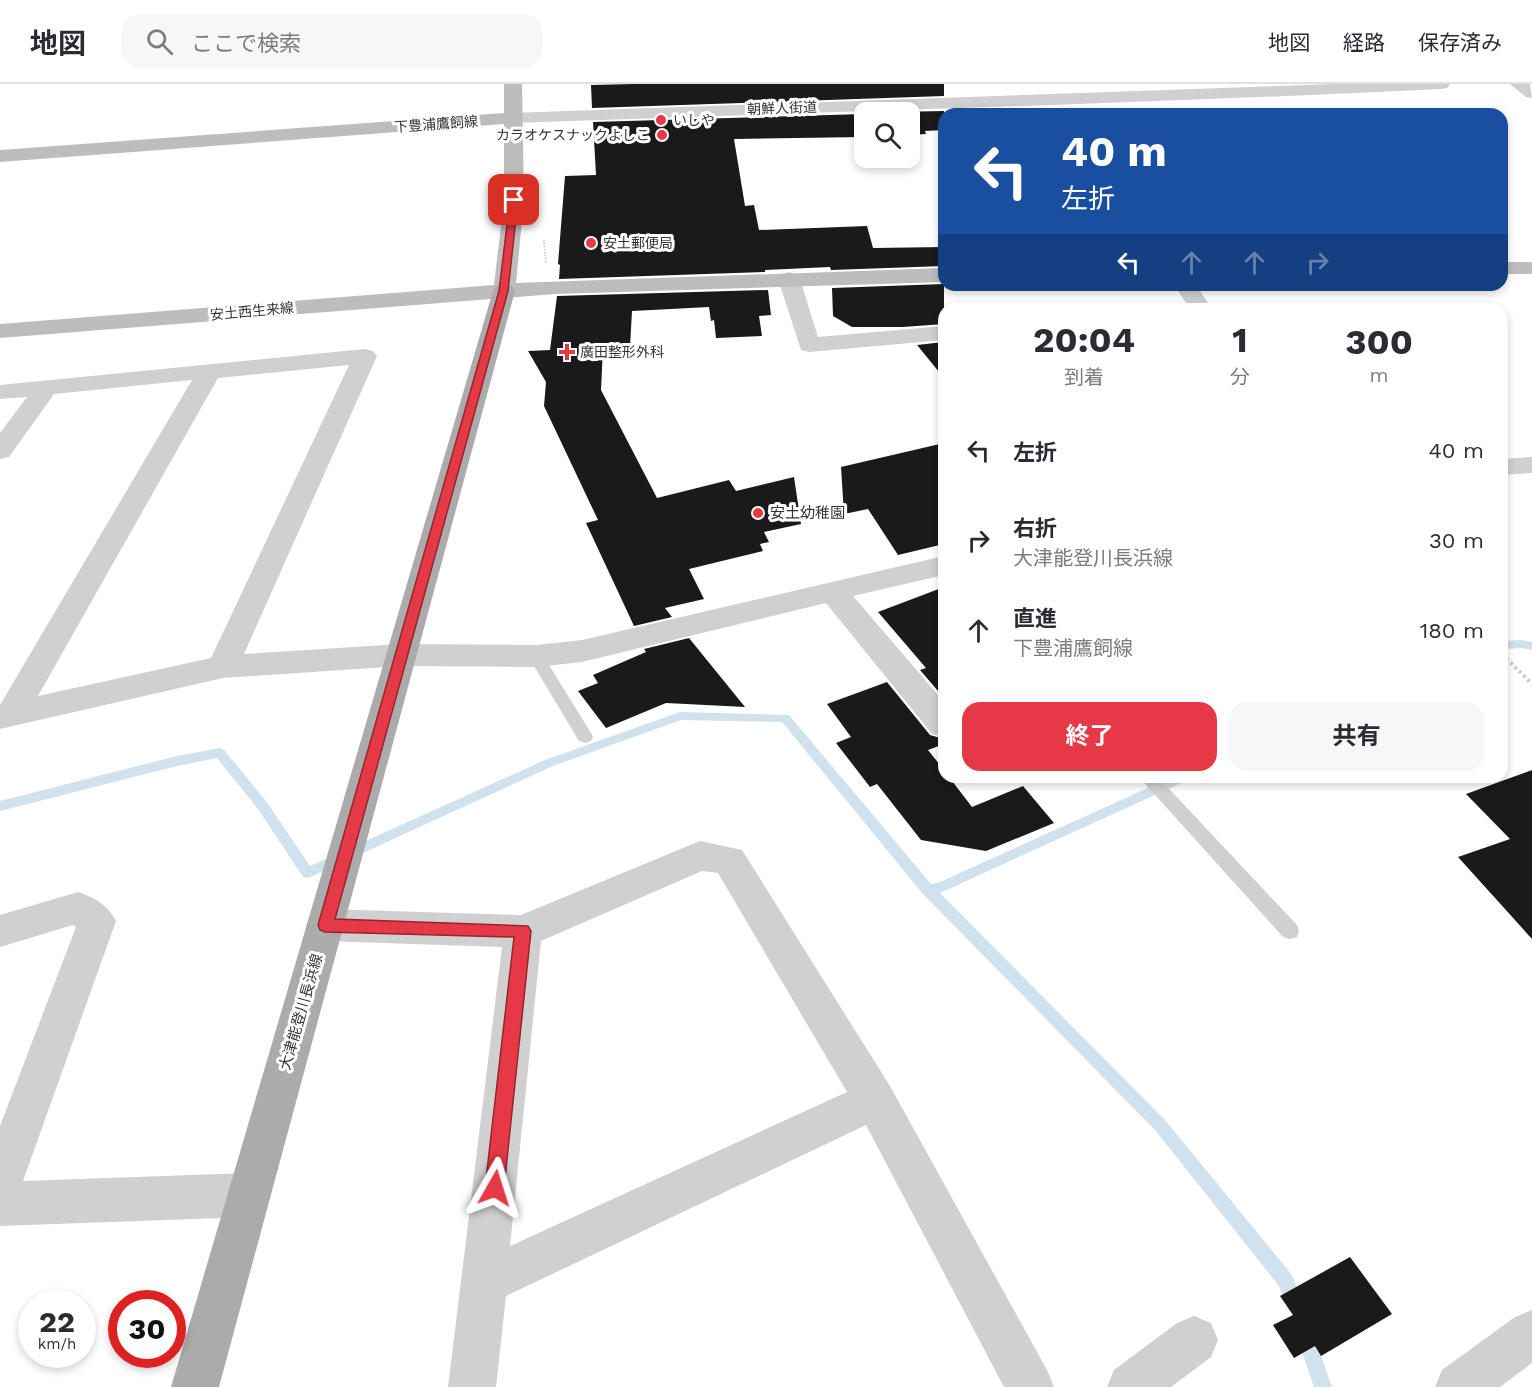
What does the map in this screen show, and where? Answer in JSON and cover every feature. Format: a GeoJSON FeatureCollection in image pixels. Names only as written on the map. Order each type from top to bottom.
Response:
{"type":"FeatureCollection","features":[{"type":"Feature","properties":{"kind":"main road"},"geometry":{"type":"LineString","coordinates":[[513,84],[514,200],[504,291],[938,275]]}},
{"type":"Feature","properties":{"kind":"main road","name":"下豊浦鷹飼線"},"geometry":{"type":"LineString","coordinates":[[0,156],[512,118]]}},
{"type":"Feature","properties":{"kind":"main road"},"geometry":{"type":"LineString","coordinates":[[1508,268],[1532,268]]}},
{"type":"Feature","properties":{"kind":"main road","name":"安土西生来線"},"geometry":{"type":"LineString","coordinates":[[0,331],[504,291]]}},
{"type":"Feature","properties":{"kind":"main road","name":"大津能登川長浜線"},"geometry":{"type":"LineString","coordinates":[[195,1387],[504,291]]}},
{"type":"Feature","properties":{"kind":"street"},"geometry":{"type":"LineString","coordinates":[[1019,84],[1039,108]]}},
{"type":"Feature","properties":{"kind":"street","name":"朝鮮人街道"},"geometry":{"type":"LineString","coordinates":[[512,118],[1136,97],[1441,84]]}},
{"type":"Feature","properties":{"kind":"street"},"geometry":{"type":"LineString","coordinates":[[1519,84],[1532,93]]}},
{"type":"Feature","properties":{"kind":"street"},"geometry":{"type":"LineString","coordinates":[[1136,97],[1144,108]]}},
{"type":"Feature","properties":{"kind":"street"},"geometry":{"type":"LineString","coordinates":[[789,279],[809,345],[938,334]]}},
{"type":"Feature","properties":{"kind":"street"},"geometry":{"type":"LineString","coordinates":[[0,392],[365,356],[223,667]]}},
{"type":"Feature","properties":{"kind":"street"},"geometry":{"type":"LineString","coordinates":[[6,716],[210,371]]}},
{"type":"Feature","properties":{"kind":"street"},"geometry":{"type":"LineString","coordinates":[[0,451],[46,387]]}},
{"type":"Feature","properties":{"kind":"street"},"geometry":{"type":"LineString","coordinates":[[1508,467],[1532,465]]}},
{"type":"Feature","properties":{"kind":"street"},"geometry":{"type":"LineString","coordinates":[[6,716],[223,667],[401,655],[536,656],[582,651],[938,566]]}},
{"type":"Feature","properties":{"kind":"street"},"geometry":{"type":"LineString","coordinates":[[834,592],[938,717]]}},
{"type":"Feature","properties":{"kind":"street"},"geometry":{"type":"LineString","coordinates":[[325,925],[523,931],[700,856],[729,860],[875,1100],[1030,1387]]}},
{"type":"Feature","properties":{"kind":"street"},"geometry":{"type":"LineString","coordinates":[[0,931],[78,908],[97,921],[0,1183]]}},
{"type":"Feature","properties":{"kind":"street"},"geometry":{"type":"LineString","coordinates":[[472,1387],[523,931]]}},
{"type":"Feature","properties":{"kind":"street"},"geometry":{"type":"LineString","coordinates":[[484,1282],[875,1100]]}},
{"type":"Feature","properties":{"kind":"street"},"geometry":{"type":"LineString","coordinates":[[0,1204],[249,1195]]}},
{"type":"Feature","properties":{"kind":"street"},"geometry":{"type":"LineString","coordinates":[[1459,1387],[1532,1334]]}},
{"type":"Feature","properties":{"kind":"street"},"geometry":{"type":"LineString","coordinates":[[1131,1387],[1194,1340]]}},
{"type":"Feature","properties":{"kind":"lane"},"geometry":{"type":"LineString","coordinates":[[536,656],[585,737]]}},
{"type":"Feature","properties":{"kind":"lane"},"geometry":{"type":"LineString","coordinates":[[1154,783],[1290,931]]}},
{"type":"Feature","properties":{"kind":"path"},"geometry":{"type":"LineString","coordinates":[[1508,660],[1532,684]]}},
{"type":"Feature","properties":{"kind":"building"},"geometry":{"type":"Polygon","coordinates":[[[944,84],[944,96],[592,108],[591,85],[944,84]]]}},
{"type":"Feature","properties":{"kind":"building"},"geometry":{"type":"Polygon","coordinates":[[[920,111],[938,111],[938,130],[925,131],[926,134],[920,134],[920,111]]]}},
{"type":"Feature","properties":{"kind":"building"},"geometry":{"type":"Polygon","coordinates":[[[854,114],[854,137],[734,139],[745,206],[754,205],[759,230],[867,226],[873,248],[938,247],[938,266],[831,270],[830,267],[765,270],[765,272],[559,279],[560,265],[558,264],[565,176],[596,175],[593,122],[854,114]]]}},
{"type":"Feature","properties":{"kind":"building"},"geometry":{"type":"Polygon","coordinates":[[[938,284],[938,291],[944,291],[944,303],[938,303],[938,324],[852,327],[833,316],[832,288],[938,284]]]}},
{"type":"Feature","properties":{"kind":"building"},"geometry":{"type":"Polygon","coordinates":[[[768,290],[771,315],[759,316],[762,336],[716,338],[714,320],[711,321],[709,307],[632,311],[630,347],[603,348],[601,390],[657,498],[729,480],[736,491],[794,477],[801,524],[764,532],[769,542],[760,544],[763,551],[689,569],[704,599],[665,608],[672,617],[634,626],[586,523],[598,520],[544,406],[546,382],[528,351],[550,350],[557,296],[768,290]]]}},
{"type":"Feature","properties":{"kind":"building"},"geometry":{"type":"Polygon","coordinates":[[[938,343],[938,371],[917,345],[938,343]]]}},
{"type":"Feature","properties":{"kind":"building"},"geometry":{"type":"Polygon","coordinates":[[[938,444],[938,545],[898,555],[868,509],[844,514],[841,467],[938,444]]]}},
{"type":"Feature","properties":{"kind":"building"},"geometry":{"type":"Polygon","coordinates":[[[938,589],[938,691],[920,670],[926,668],[878,612],[938,589]]]}},
{"type":"Feature","properties":{"kind":"building"},"geometry":{"type":"Polygon","coordinates":[[[689,638],[745,707],[666,703],[606,728],[578,691],[598,683],[593,675],[646,652],[644,649],[689,638]]]}},
{"type":"Feature","properties":{"kind":"building"},"geometry":{"type":"Polygon","coordinates":[[[887,682],[930,735],[938,737],[938,746],[928,750],[938,762],[938,783],[954,783],[972,807],[1023,786],[1054,823],[986,851],[921,840],[877,784],[870,787],[836,743],[851,737],[827,704],[887,682]]]}},
{"type":"Feature","properties":{"kind":"building"},"geometry":{"type":"Polygon","coordinates":[[[1532,770],[1532,939],[1458,857],[1510,839],[1466,794],[1496,783],[1508,783],[1508,779],[1532,770]]]}},
{"type":"Feature","properties":{"kind":"building"},"geometry":{"type":"Polygon","coordinates":[[[1350,1257],[1392,1314],[1321,1356],[1315,1346],[1294,1358],[1273,1325],[1293,1315],[1280,1296],[1350,1257]]]}},
{"type":"Feature","properties":{"kind":"waterway"},"geometry":{"type":"LineString","coordinates":[[1508,645],[1532,646]]}},
{"type":"Feature","properties":{"kind":"waterway"},"geometry":{"type":"LineString","coordinates":[[0,806],[177,761],[220,753],[262,805],[308,873],[549,763],[680,716],[785,718],[928,890]]}},
{"type":"Feature","properties":{"kind":"waterway"},"geometry":{"type":"LineString","coordinates":[[928,890],[942,887],[1171,783]]}},
{"type":"Feature","properties":{"kind":"waterway"},"geometry":{"type":"LineString","coordinates":[[928,890],[1160,1125],[1286,1281],[1294,1304]]}},
{"type":"Feature","properties":{"kind":"waterway"},"geometry":{"type":"LineString","coordinates":[[1305,1334],[1323,1387]]}},
{"type":"Feature","properties":{"kind":"place","name":"いしや"},"geometry":{"type":"Point","coordinates":[661,120]}},
{"type":"Feature","properties":{"kind":"place","name":"カラオケスナックよしこ"},"geometry":{"type":"Point","coordinates":[662,135]}},
{"type":"Feature","properties":{"kind":"place","name":"安土郵便局"},"geometry":{"type":"Point","coordinates":[591,243]}},
{"type":"Feature","properties":{"kind":"place","name":"廣田整形外科"},"geometry":{"type":"Point","coordinates":[567,352]}},
{"type":"Feature","properties":{"kind":"place","name":"安土幼稚園"},"geometry":{"type":"Point","coordinates":[758,513]}},
{"type":"Feature","properties":{"kind":"route"},"geometry":{"type":"LineString","coordinates":[[495,1188],[523,931],[325,925],[504,291],[514,200]]}}]}
